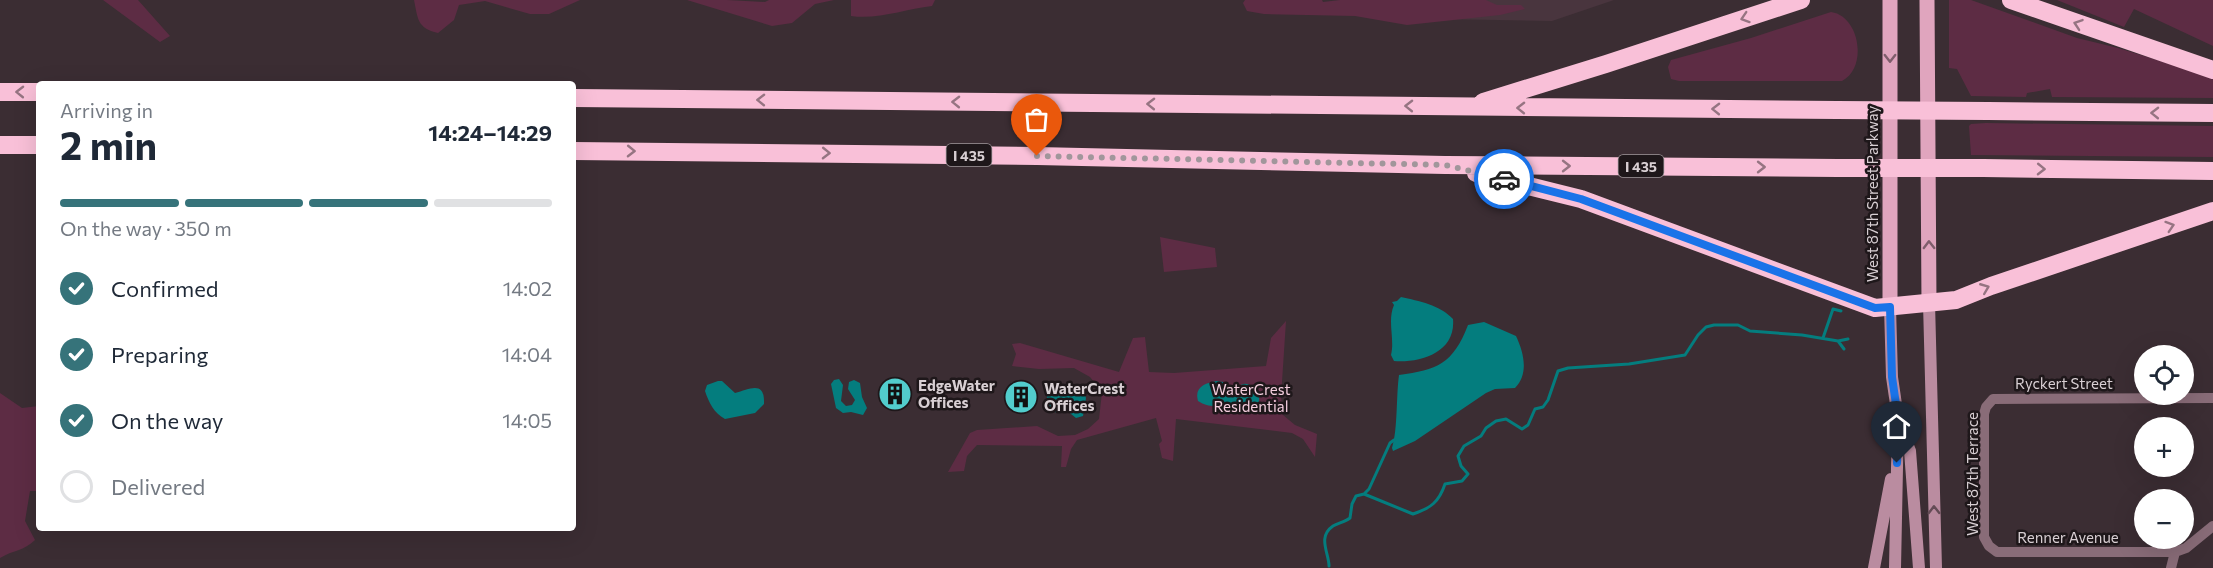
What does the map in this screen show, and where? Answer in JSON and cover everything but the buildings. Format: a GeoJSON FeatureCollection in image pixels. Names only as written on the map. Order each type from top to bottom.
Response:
{"type":"FeatureCollection","features":[{"type":"Feature","properties":{"kind":"highway"},"geometry":{"type":"LineString","coordinates":[[1467,107],[1801,0]]}},
{"type":"Feature","properties":{"kind":"highway"},"geometry":{"type":"LineString","coordinates":[[2011,0],[2213,70]]}},
{"type":"Feature","properties":{"kind":"highway"},"geometry":{"type":"LineString","coordinates":[[0,92],[36,92]]}},
{"type":"Feature","properties":{"kind":"highway"},"geometry":{"type":"LineString","coordinates":[[576,98],[2213,113]]}},
{"type":"Feature","properties":{"kind":"highway"},"geometry":{"type":"LineString","coordinates":[[0,145],[36,145]]}},
{"type":"Feature","properties":{"kind":"highway","name":"I 435"},"geometry":{"type":"LineString","coordinates":[[576,151],[1037,156],[1445,165],[2213,171]]}},
{"type":"Feature","properties":{"kind":"highway"},"geometry":{"type":"LineString","coordinates":[[1445,165],[1581,199],[1875,308],[1956,300],[1991,286],[2213,212]]}},
{"type":"Feature","properties":{"kind":"main road","name":"West 87th Street Parkway"},"geometry":{"type":"LineString","coordinates":[[1890,0],[1890,307],[1892,377],[1898,418],[1895,568]]}},
{"type":"Feature","properties":{"kind":"main road"},"geometry":{"type":"LineString","coordinates":[[1927,0],[1929,303],[1936,568]]}},
{"type":"Feature","properties":{"kind":"main road"},"geometry":{"type":"LineString","coordinates":[[1898,418],[1910,451],[1919,568]]}},
{"type":"Feature","properties":{"kind":"main road"},"geometry":{"type":"LineString","coordinates":[[1874,568],[1897,442]]}},
{"type":"Feature","properties":{"kind":"street","name":"Ryckert Street"},"geometry":{"type":"LineString","coordinates":[[1989,402],[1998,398],[2213,398]]}},
{"type":"Feature","properties":{"kind":"street","name":"West 87th Terrace"},"geometry":{"type":"LineString","coordinates":[[1989,402],[1984,414],[1984,537],[1989,546]]}},
{"type":"Feature","properties":{"kind":"street"},"geometry":{"type":"LineString","coordinates":[[2171,568],[2175,552],[2186,548],[2213,526]]}},
{"type":"Feature","properties":{"kind":"street","name":"Renner Avenue"},"geometry":{"type":"LineString","coordinates":[[1989,546],[1997,552],[2175,552]]}},
{"type":"Feature","properties":{"kind":"shaded area"},"geometry":{"type":"Polygon","coordinates":[[[1439,0],[1614,0],[1552,21],[1439,19],[1439,0]]]}},
{"type":"Feature","properties":{"kind":"green space"},"geometry":{"type":"Polygon","coordinates":[[[103,0],[138,0],[170,36],[160,42],[103,0]]]}},
{"type":"Feature","properties":{"kind":"green space"},"geometry":{"type":"Polygon","coordinates":[[[414,0],[580,0],[549,14],[530,14],[485,1],[459,5],[454,20],[438,33],[422,25],[414,0]]]}},
{"type":"Feature","properties":{"kind":"green space"},"geometry":{"type":"Polygon","coordinates":[[[687,0],[765,2],[769,0],[834,0],[815,4],[792,23],[772,26],[687,0]]]}},
{"type":"Feature","properties":{"kind":"green space"},"geometry":{"type":"Polygon","coordinates":[[[851,0],[935,0],[932,6],[861,17],[851,16],[851,0]]]}},
{"type":"Feature","properties":{"kind":"green space"},"geometry":{"type":"Polygon","coordinates":[[[1245,0],[1322,0],[1323,2],[1486,0],[1497,5],[1521,5],[1525,9],[1500,15],[1407,25],[1355,16],[1264,14],[1247,11],[1243,3],[1245,0]]]}},
{"type":"Feature","properties":{"kind":"green space"},"geometry":{"type":"Polygon","coordinates":[[[1949,0],[1971,0],[2077,38],[2213,77],[2213,98],[2052,97],[2050,89],[2027,93],[2026,97],[1971,96],[1957,69],[1949,68],[1949,0]]]}},
{"type":"Feature","properties":{"kind":"green space"},"geometry":{"type":"Polygon","coordinates":[[[2057,0],[2213,0],[2213,46],[2134,9],[2124,27],[2057,0]]]}},
{"type":"Feature","properties":{"kind":"green space"},"geometry":{"type":"Polygon","coordinates":[[[1831,12],[1841,16],[1849,23],[1857,43],[1858,55],[1855,65],[1842,81],[1679,81],[1671,79],[1668,67],[1671,60],[1751,38],[1831,12]]]}},
{"type":"Feature","properties":{"kind":"green space"},"geometry":{"type":"Polygon","coordinates":[[[1986,123],[2213,126],[2213,157],[1971,155],[1969,126],[1986,123]]]}},
{"type":"Feature","properties":{"kind":"green space"},"geometry":{"type":"Polygon","coordinates":[[[1160,237],[1215,248],[1217,267],[1164,272],[1160,237]]]}},
{"type":"Feature","properties":{"kind":"green space","name":"WaterCrest Residential"},"geometry":{"type":"Polygon","coordinates":[[[1286,321],[1281,397],[1283,415],[1295,425],[1317,434],[1315,457],[1303,439],[1292,433],[1176,419],[1173,461],[1162,458],[1159,444],[1162,441],[1156,418],[1077,440],[1071,449],[1066,467],[1061,467],[1062,446],[977,445],[967,456],[964,471],[948,472],[970,433],[977,430],[1037,426],[1058,436],[1075,435],[1088,429],[1099,419],[1102,392],[1090,377],[1074,368],[1039,369],[1012,366],[1016,354],[1012,344],[1020,343],[1119,372],[1133,338],[1145,337],[1149,372],[1174,373],[1266,366],[1271,338],[1286,321]]]}},
{"type":"Feature","properties":{"kind":"green space"},"geometry":{"type":"Polygon","coordinates":[[[0,393],[22,408],[36,406],[36,491],[30,491],[25,521],[35,540],[0,558],[0,393]]]}},
{"type":"Feature","properties":{"kind":"water"},"geometry":{"type":"Polygon","coordinates":[[[1401,297],[1436,307],[1453,319],[1449,340],[1435,353],[1415,360],[1394,361],[1391,355],[1391,317],[1394,305],[1392,302],[1401,297]]]}},
{"type":"Feature","properties":{"kind":"water"},"geometry":{"type":"Polygon","coordinates":[[[1484,322],[1516,336],[1521,349],[1524,370],[1515,388],[1495,389],[1486,393],[1415,441],[1393,451],[1399,375],[1424,371],[1442,363],[1456,349],[1468,325],[1484,322]]]}},
{"type":"Feature","properties":{"kind":"water"},"geometry":{"type":"Polygon","coordinates":[[[839,379],[843,385],[841,401],[846,406],[852,405],[855,400],[848,389],[849,382],[854,380],[860,383],[862,397],[867,408],[863,415],[843,413],[836,408],[831,384],[834,380],[839,379]]]}},
{"type":"Feature","properties":{"kind":"water"},"geometry":{"type":"Polygon","coordinates":[[[722,381],[735,393],[751,388],[759,389],[764,396],[764,404],[755,413],[725,419],[712,407],[705,391],[707,385],[722,381]]]}},
{"type":"Feature","properties":{"kind":"water"},"geometry":{"type":"Polygon","coordinates":[[[1217,381],[1233,389],[1244,384],[1253,386],[1259,396],[1257,407],[1248,413],[1233,405],[1211,406],[1198,401],[1197,396],[1201,386],[1217,381]]]}},
{"type":"Feature","properties":{"kind":"water"},"geometry":{"type":"Polygon","coordinates":[[[1050,385],[1056,385],[1063,390],[1083,390],[1086,398],[1083,416],[1076,418],[1066,410],[1057,413],[1049,409],[1046,391],[1050,385]]]}},
{"type":"Feature","properties":{"kind":"waterway"},"geometry":{"type":"LineString","coordinates":[[1823,338],[1833,309],[1841,311]]}},
{"type":"Feature","properties":{"kind":"waterway"},"geometry":{"type":"LineString","coordinates":[[1364,494],[1413,514],[1429,507],[1437,500],[1445,484],[1462,481],[1468,474],[1461,466],[1458,456],[1464,446],[1481,436],[1486,428],[1496,421],[1506,419],[1522,429],[1528,425],[1535,409],[1543,407],[1548,400],[1558,371],[1568,368],[1629,364],[1685,355],[1698,335],[1706,327],[1714,325],[1738,325],[1750,331],[1802,335],[1838,341],[1848,339]]}},
{"type":"Feature","properties":{"kind":"waterway"},"geometry":{"type":"LineString","coordinates":[[1838,341],[1844,349]]}},
{"type":"Feature","properties":{"kind":"waterway"},"geometry":{"type":"LineString","coordinates":[[1329,566],[1325,545],[1328,530],[1350,518],[1356,496],[1364,494],[1369,489],[1390,443],[1394,440]]}},
{"type":"Feature","properties":{"kind":"way so far"},"geometry":{"type":"LineString","coordinates":[[1037,156],[1445,165],[1504,179]]}},
{"type":"Feature","properties":{"kind":"place","name":"EdgeWater Offices"},"geometry":{"type":"Point","coordinates":[895,394]}},
{"type":"Feature","properties":{"kind":"place","name":"WaterCrest Offices"},"geometry":{"type":"Point","coordinates":[1021,397]}},
{"type":"Feature","properties":{"kind":"route"},"geometry":{"type":"LineString","coordinates":[[1504,179],[1581,199],[1645,221],[1875,308],[1890,307],[1892,377],[1898,418],[1897,463]]}}]}
